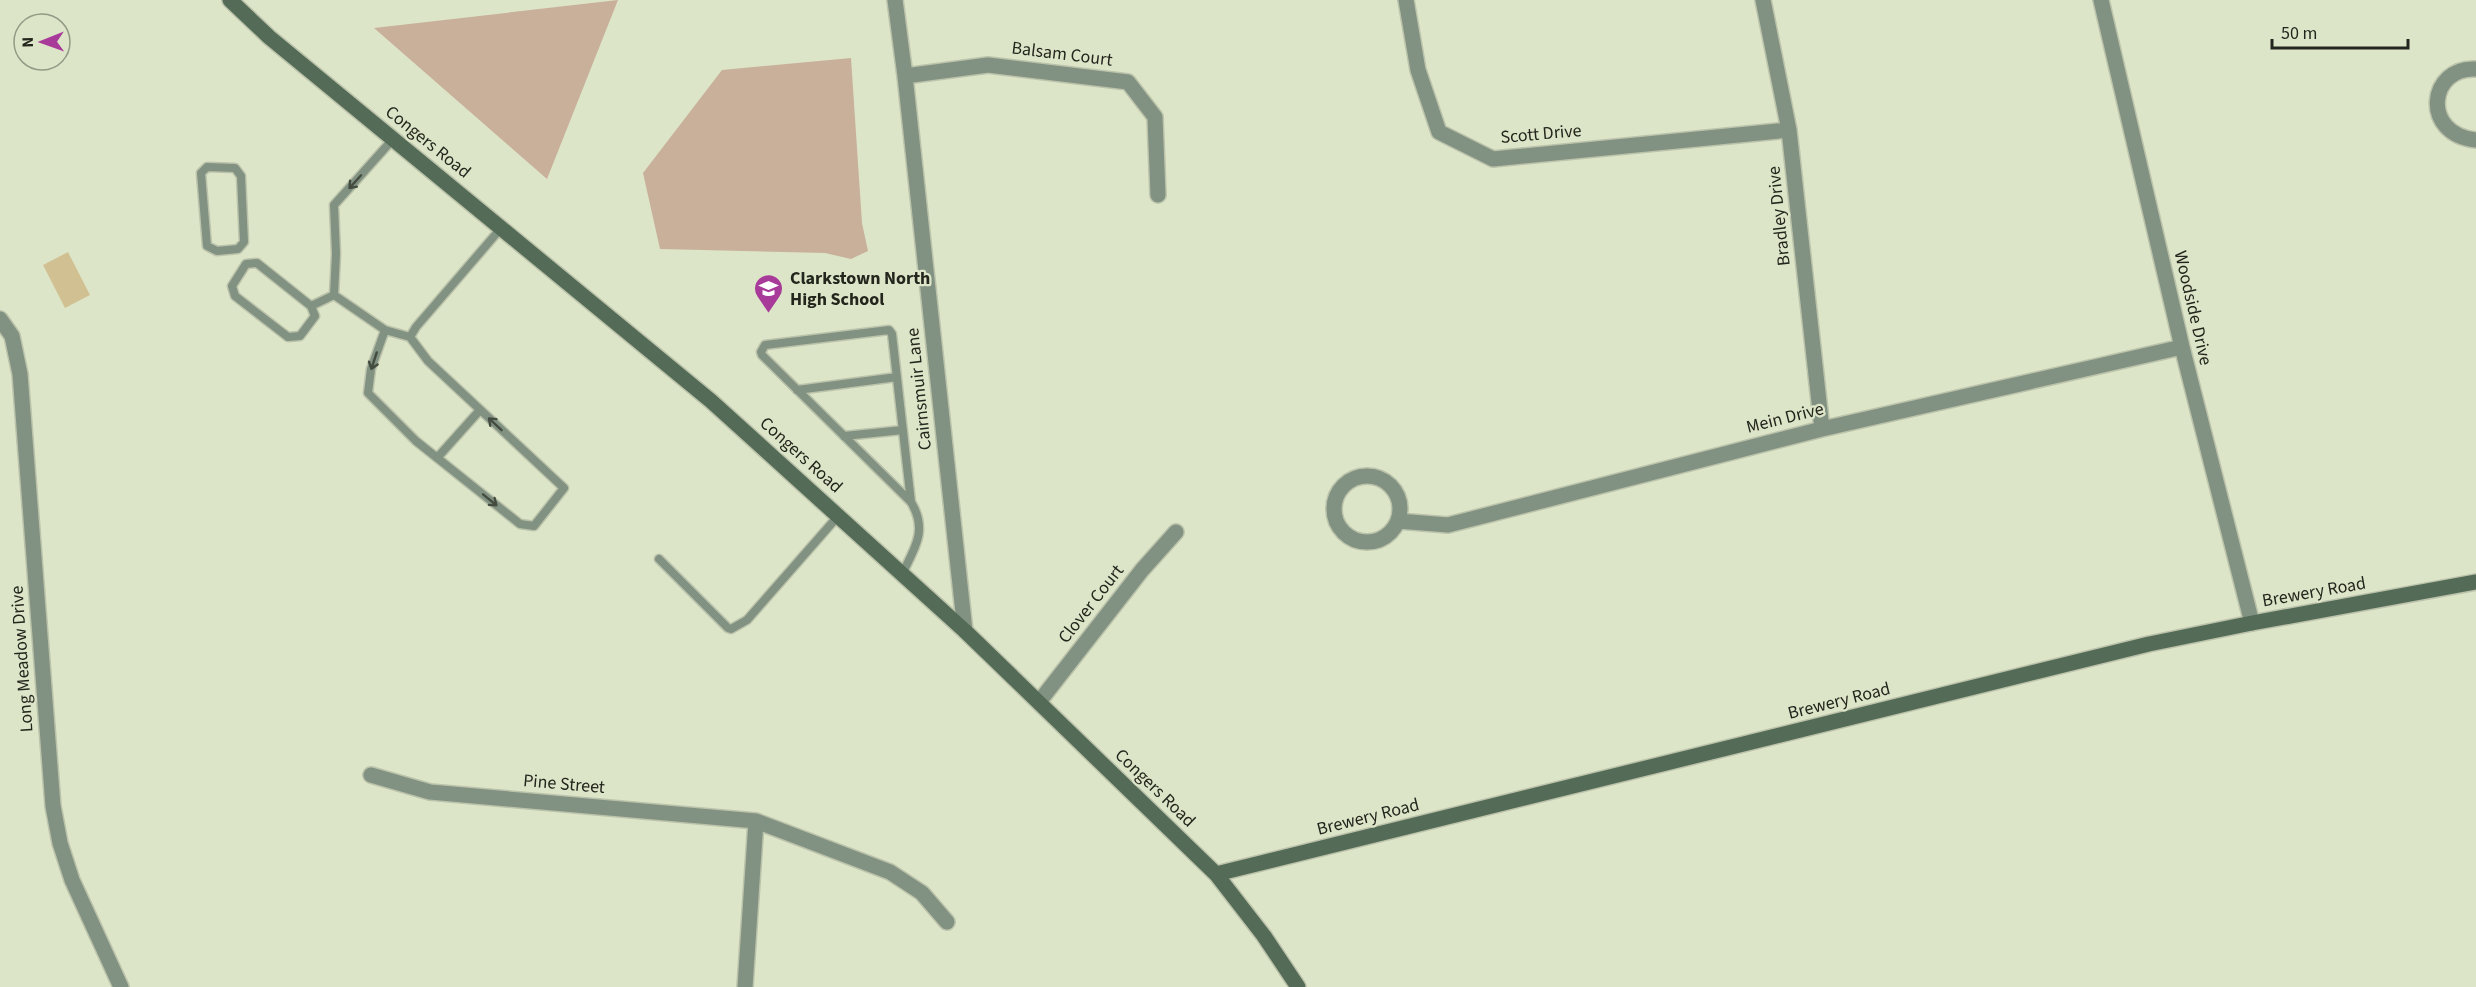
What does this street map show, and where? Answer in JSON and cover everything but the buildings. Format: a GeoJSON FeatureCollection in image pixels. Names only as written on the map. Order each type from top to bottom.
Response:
{"type":"FeatureCollection","features":[{"type":"Feature","properties":{"kind":"street","name":"Congers Road"},"geometry":{"type":"LineString","coordinates":[[230,0],[269,37],[702,394],[965,631],[1216,874],[1264,936],[1298,987]]}},
{"type":"Feature","properties":{"kind":"street","name":"Cairnsmuir Lane"},"geometry":{"type":"LineString","coordinates":[[895,0],[965,631]]}},
{"type":"Feature","properties":{"kind":"street","name":"Scott Drive"},"geometry":{"type":"LineString","coordinates":[[1406,0],[1418,70],[1439,132],[1493,159],[1789,130]]}},
{"type":"Feature","properties":{"kind":"street","name":"Bradley Drive"},"geometry":{"type":"LineString","coordinates":[[1763,0],[1789,130],[1822,429]]}},
{"type":"Feature","properties":{"kind":"street","name":"Woodside Drive"},"geometry":{"type":"LineString","coordinates":[[2101,0],[2182,347],[2252,623]]}},
{"type":"Feature","properties":{"kind":"street","name":"Balsam Court"},"geometry":{"type":"LineString","coordinates":[[905,76],[988,64],[1128,82],[1155,117],[1158,195]]}},
{"type":"Feature","properties":{"kind":"street"},"geometry":{"type":"LineString","coordinates":[[2476,69],[2461,70],[2447,80],[2438,96],[2438,111],[2442,122],[2450,132],[2461,138],[2476,140]]}},
{"type":"Feature","properties":{"kind":"street","name":"Long Meadow Drive"},"geometry":{"type":"LineString","coordinates":[[0,319],[12,336],[20,374],[53,806],[60,843],[72,880],[121,987]]}},
{"type":"Feature","properties":{"kind":"street","name":"Mein Drive"},"geometry":{"type":"LineString","coordinates":[[1398,521],[1448,525],[1822,429],[2182,347]]}},
{"type":"Feature","properties":{"kind":"street"},"geometry":{"type":"LineString","coordinates":[[1377,476],[1395,489],[1399,500],[1398,521],[1392,531],[1373,542],[1362,542],[1351,538],[1342,532],[1336,522],[1334,501],[1338,490],[1355,477],[1377,476]]}},
{"type":"Feature","properties":{"kind":"street","name":"Clover Court"},"geometry":{"type":"LineString","coordinates":[[1039,702],[1142,570],[1176,532]]}},
{"type":"Feature","properties":{"kind":"street","name":"Brewery Road"},"geometry":{"type":"LineString","coordinates":[[1216,874],[2149,644],[2476,582]]}},
{"type":"Feature","properties":{"kind":"street","name":"Pine Street"},"geometry":{"type":"LineString","coordinates":[[371,775],[430,792],[756,821],[890,872],[922,893],[947,922]]}},
{"type":"Feature","properties":{"kind":"street"},"geometry":{"type":"LineString","coordinates":[[745,987],[756,821]]}},
{"type":"Feature","properties":{"kind":"lane"},"geometry":{"type":"LineString","coordinates":[[334,295],[336,254],[334,205],[394,138]]}},
{"type":"Feature","properties":{"kind":"lane"},"geometry":{"type":"LineString","coordinates":[[207,167],[235,168],[241,176],[244,242],[237,249],[217,251],[207,246],[201,173],[207,167]]}},
{"type":"Feature","properties":{"kind":"lane"},"geometry":{"type":"LineString","coordinates":[[410,338],[502,227]]}},
{"type":"Feature","properties":{"kind":"lane"},"geometry":{"type":"LineString","coordinates":[[237,249],[246,264]]}},
{"type":"Feature","properties":{"kind":"lane"},"geometry":{"type":"LineString","coordinates":[[257,263],[311,306],[315,316],[300,336],[288,337],[235,296],[232,286],[246,264],[257,263]]}},
{"type":"Feature","properties":{"kind":"lane"},"geometry":{"type":"LineString","coordinates":[[311,306],[334,295]]}},
{"type":"Feature","properties":{"kind":"lane"},"geometry":{"type":"LineString","coordinates":[[334,295],[385,330],[410,338],[428,361],[564,488],[534,526],[520,524],[437,458],[416,441],[368,393],[371,369],[385,330]]}},
{"type":"Feature","properties":{"kind":"lane"},"geometry":{"type":"LineString","coordinates":[[902,574],[920,537],[918,514],[911,502],[762,355],[761,352],[765,345],[889,330],[892,334],[911,502]]}},
{"type":"Feature","properties":{"kind":"lane"},"geometry":{"type":"LineString","coordinates":[[797,390],[897,377]]}},
{"type":"Feature","properties":{"kind":"lane"},"geometry":{"type":"LineString","coordinates":[[437,458],[480,410]]}},
{"type":"Feature","properties":{"kind":"lane"},"geometry":{"type":"LineString","coordinates":[[844,436],[903,430]]}},
{"type":"Feature","properties":{"kind":"lane"},"geometry":{"type":"LineString","coordinates":[[659,559],[728,628],[731,628],[747,620],[838,515]]}},
{"type":"Feature","properties":{"kind":"shaded area"},"geometry":{"type":"Polygon","coordinates":[[[618,0],[547,179],[374,28],[618,0]]]}},
{"type":"Feature","properties":{"kind":"shaded area"},"geometry":{"type":"Polygon","coordinates":[[[851,58],[862,223],[868,251],[851,259],[825,253],[660,249],[643,173],[722,70],[851,58]]]}},
{"type":"Feature","properties":{"kind":"place","name":"Clarkstown North High School"},"geometry":{"type":"Point","coordinates":[769,314]}}]}
